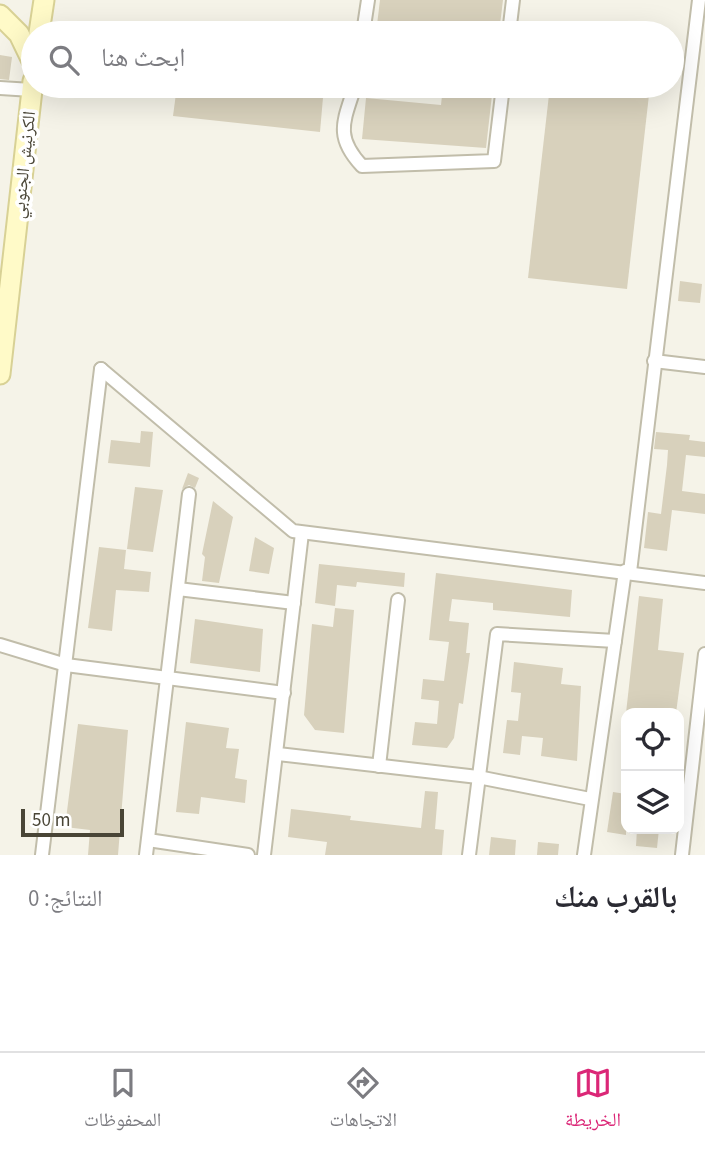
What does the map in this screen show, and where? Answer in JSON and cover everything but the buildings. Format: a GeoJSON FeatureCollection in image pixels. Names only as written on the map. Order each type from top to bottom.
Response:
{"type":"FeatureCollection","features":[{"type":"Feature","properties":{"kind":"main road"},"geometry":{"type":"LineString","coordinates":[[41,21],[44,0]]}},
{"type":"Feature","properties":{"kind":"main road"},"geometry":{"type":"LineString","coordinates":[[0,15],[21,38]]}},
{"type":"Feature","properties":{"kind":"main road","name":"الكرنيش الجنوبي"},"geometry":{"type":"LineString","coordinates":[[0,374],[32,98]]}},
{"type":"Feature","properties":{"kind":"street"},"geometry":{"type":"LineString","coordinates":[[365,21],[368,0]]}},
{"type":"Feature","properties":{"kind":"street"},"geometry":{"type":"LineString","coordinates":[[510,21],[513,0]]}},
{"type":"Feature","properties":{"kind":"street"},"geometry":{"type":"LineString","coordinates":[[584,855],[590,799],[628,571],[699,0]]}},
{"type":"Feature","properties":{"kind":"street"},"geometry":{"type":"LineString","coordinates":[[0,88],[21,87]]}},
{"type":"Feature","properties":{"kind":"street"},"geometry":{"type":"LineString","coordinates":[[351,98],[341,128],[349,151],[362,166],[494,161],[502,98]]}},
{"type":"Feature","properties":{"kind":"street"},"geometry":{"type":"LineString","coordinates":[[654,361],[705,367]]}},
{"type":"Feature","properties":{"kind":"street"},"geometry":{"type":"LineString","coordinates":[[42,855],[101,369],[293,531],[628,571],[705,583]]}},
{"type":"Feature","properties":{"kind":"street"},"geometry":{"type":"LineString","coordinates":[[146,855],[188,495]]}},
{"type":"Feature","properties":{"kind":"street"},"geometry":{"type":"LineString","coordinates":[[264,855],[302,533]]}},
{"type":"Feature","properties":{"kind":"street"},"geometry":{"type":"LineString","coordinates":[[178,589],[294,603]]}},
{"type":"Feature","properties":{"kind":"street"},"geometry":{"type":"LineString","coordinates":[[379,766],[398,600]]}},
{"type":"Feature","properties":{"kind":"street"},"geometry":{"type":"LineString","coordinates":[[469,855],[497,634],[615,641]]}},
{"type":"Feature","properties":{"kind":"street"},"geometry":{"type":"LineString","coordinates":[[0,645],[66,665],[284,693]]}},
{"type":"Feature","properties":{"kind":"street"},"geometry":{"type":"LineString","coordinates":[[682,855],[705,654]]}},
{"type":"Feature","properties":{"kind":"street"},"geometry":{"type":"LineString","coordinates":[[278,754],[478,777],[590,799]]}},
{"type":"Feature","properties":{"kind":"street"},"geometry":{"type":"LineString","coordinates":[[148,840],[248,855]]}}]}
